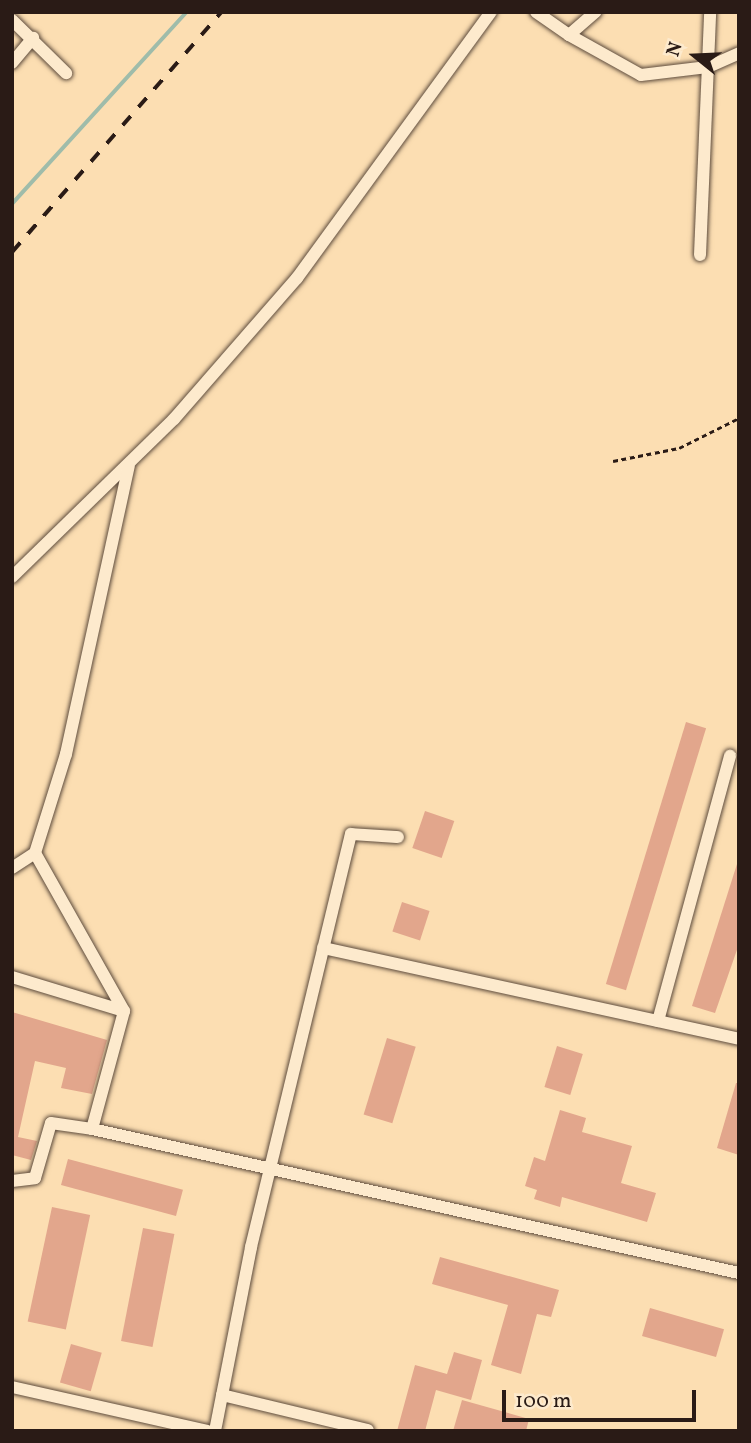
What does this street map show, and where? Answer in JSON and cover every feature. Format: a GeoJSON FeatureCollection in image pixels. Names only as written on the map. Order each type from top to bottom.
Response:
{"type":"FeatureCollection","features":[{"type":"Feature","properties":{"kind":"street"},"geometry":{"type":"LineString","coordinates":[[12,577],[129,466],[296,278],[491,12]]}},
{"type":"Feature","properties":{"kind":"street"},"geometry":{"type":"LineString","coordinates":[[536,12],[569,36],[641,75],[708,67],[739,53]]}},
{"type":"Feature","properties":{"kind":"street"},"geometry":{"type":"LineString","coordinates":[[569,36],[595,12]]}},
{"type":"Feature","properties":{"kind":"street"},"geometry":{"type":"LineString","coordinates":[[700,255],[710,12]]}},
{"type":"Feature","properties":{"kind":"street"},"geometry":{"type":"LineString","coordinates":[[12,20],[33,38],[66,74]]}},
{"type":"Feature","properties":{"kind":"street"},"geometry":{"type":"LineString","coordinates":[[12,62],[33,38]]}},
{"type":"Feature","properties":{"kind":"street"},"geometry":{"type":"LineString","coordinates":[[12,867],[35,853],[66,754],[129,466]]}},
{"type":"Feature","properties":{"kind":"street"},"geometry":{"type":"LineString","coordinates":[[658,1021],[730,756]]}},
{"type":"Feature","properties":{"kind":"street"},"geometry":{"type":"LineString","coordinates":[[215,1431],[270,1168],[351,834],[398,837]]}},
{"type":"Feature","properties":{"kind":"street"},"geometry":{"type":"LineString","coordinates":[[35,853],[124,1011],[92,1129]]}},
{"type":"Feature","properties":{"kind":"street"},"geometry":{"type":"LineString","coordinates":[[323,948],[739,1039]]}},
{"type":"Feature","properties":{"kind":"street"},"geometry":{"type":"LineString","coordinates":[[12,977],[124,1011]]}},
{"type":"Feature","properties":{"kind":"street"},"geometry":{"type":"LineString","coordinates":[[12,1181],[35,1178],[51,1123],[92,1129],[739,1273]]}},
{"type":"Feature","properties":{"kind":"street"},"geometry":{"type":"LineString","coordinates":[[12,1387],[207,1431]]}},
{"type":"Feature","properties":{"kind":"street"},"geometry":{"type":"LineString","coordinates":[[222,1395],[368,1430]]}},
{"type":"Feature","properties":{"kind":"path"},"geometry":{"type":"LineString","coordinates":[[613,461],[679,449],[739,418]]}},
{"type":"Feature","properties":{"kind":"building"},"geometry":{"type":"Polygon","coordinates":[[[686,722],[706,728],[626,990],[606,984],[686,722]]]}},
{"type":"Feature","properties":{"kind":"building"},"geometry":{"type":"Polygon","coordinates":[[[425,811],[454,821],[442,858],[412,848],[425,811]]]}},
{"type":"Feature","properties":{"kind":"building"},"geometry":{"type":"Polygon","coordinates":[[[737,864],[739,944],[715,1013],[692,1006],[737,864]]]}},
{"type":"Feature","properties":{"kind":"building"},"geometry":{"type":"Polygon","coordinates":[[[402,902],[430,911],[420,940],[392,931],[402,902]]]}},
{"type":"Feature","properties":{"kind":"building"},"geometry":{"type":"Polygon","coordinates":[[[12,1012],[107,1040],[92,1094],[61,1088],[66,1068],[35,1061],[18,1137],[37,1141],[31,1160],[12,1155],[12,1012]]]}},
{"type":"Feature","properties":{"kind":"building"},"geometry":{"type":"Polygon","coordinates":[[[387,1038],[416,1047],[392,1123],[364,1115],[387,1038]]]}},
{"type":"Feature","properties":{"kind":"building"},"geometry":{"type":"Polygon","coordinates":[[[557,1046],[583,1054],[570,1095],[544,1087],[557,1046]]]}},
{"type":"Feature","properties":{"kind":"building"},"geometry":{"type":"Polygon","coordinates":[[[736,1083],[739,1083],[739,1155],[717,1148],[736,1083]]]}},
{"type":"Feature","properties":{"kind":"building"},"geometry":{"type":"Polygon","coordinates":[[[560,1110],[586,1118],[582,1132],[632,1146],[621,1183],[656,1193],[647,1222],[562,1197],[560,1207],[534,1199],[537,1190],[525,1186],[534,1157],[545,1161],[560,1110]]]}},
{"type":"Feature","properties":{"kind":"building"},"geometry":{"type":"Polygon","coordinates":[[[68,1159],[183,1190],[176,1216],[61,1185],[68,1159]]]}},
{"type":"Feature","properties":{"kind":"building"},"geometry":{"type":"Polygon","coordinates":[[[52,1207],[90,1215],[66,1330],[28,1321],[52,1207]]]}},
{"type":"Feature","properties":{"kind":"building"},"geometry":{"type":"Polygon","coordinates":[[[143,1228],[174,1234],[152,1347],[121,1341],[143,1228]]]}},
{"type":"Feature","properties":{"kind":"building"},"geometry":{"type":"Polygon","coordinates":[[[440,1257],[559,1290],[551,1317],[537,1314],[521,1374],[491,1365],[508,1305],[432,1284],[440,1257]]]}},
{"type":"Feature","properties":{"kind":"building"},"geometry":{"type":"Polygon","coordinates":[[[650,1308],[724,1329],[716,1357],[642,1336],[650,1308]]]}},
{"type":"Feature","properties":{"kind":"building"},"geometry":{"type":"Polygon","coordinates":[[[71,1344],[102,1353],[91,1391],[60,1382],[71,1344]]]}},
{"type":"Feature","properties":{"kind":"building"},"geometry":{"type":"Polygon","coordinates":[[[454,1352],[482,1360],[471,1400],[436,1390],[425,1431],[397,1431],[415,1365],[447,1374],[454,1352]]]}},
{"type":"Feature","properties":{"kind":"building"},"geometry":{"type":"Polygon","coordinates":[[[462,1400],[529,1419],[526,1431],[453,1431],[462,1400]]]}},
{"type":"Feature","properties":{"kind":"waterway"},"geometry":{"type":"LineString","coordinates":[[12,204],[187,12]]}},
{"type":"Feature","properties":{"kind":"railway"},"geometry":{"type":"LineString","coordinates":[[12,252],[221,12]]}}]}
